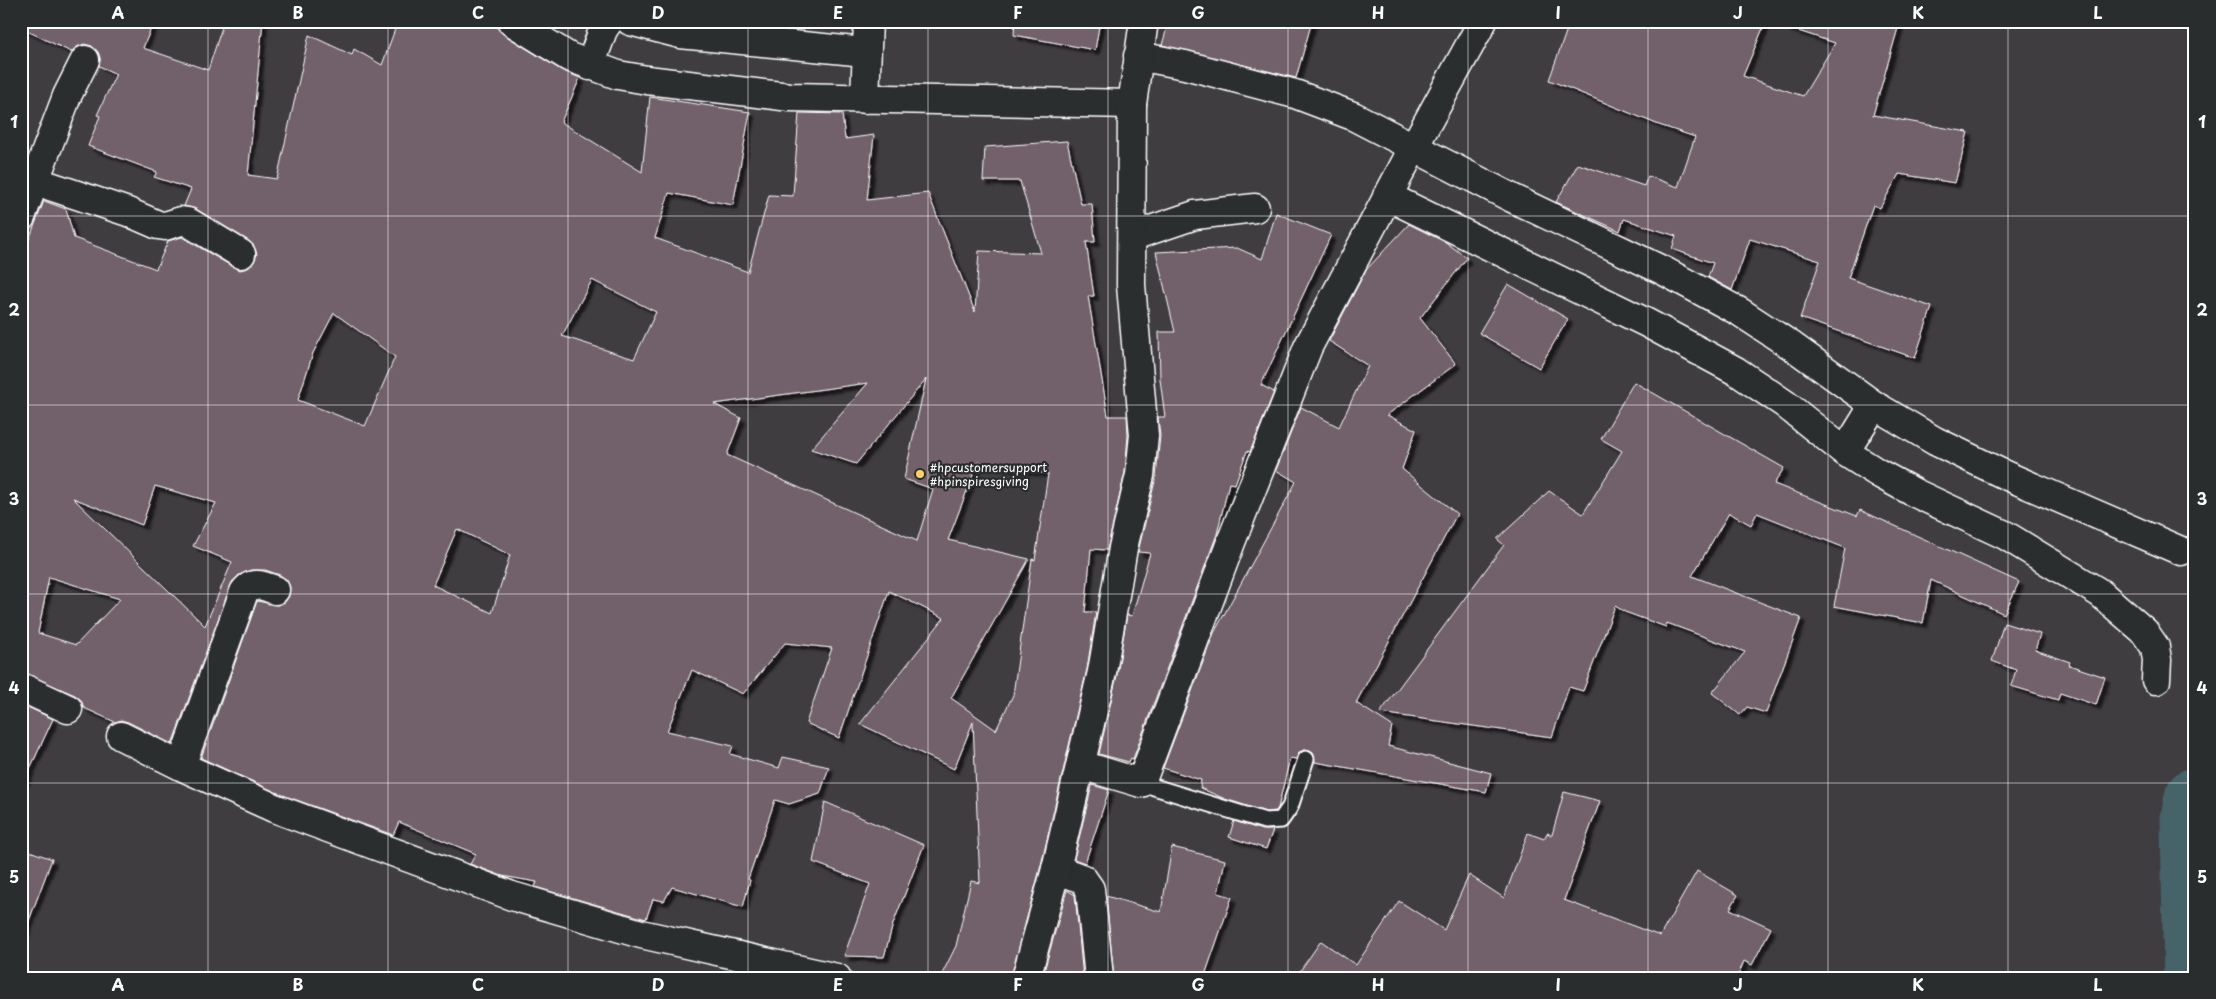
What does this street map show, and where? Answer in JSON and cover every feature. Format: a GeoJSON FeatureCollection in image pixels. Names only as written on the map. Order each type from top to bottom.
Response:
{"type":"FeatureCollection","features":[{"type":"Feature","properties":{"kind":"street"},"geometry":{"type":"LineString","coordinates":[[511,21],[547,45],[592,60],[628,77],[737,92],[790,97],[867,81]]}},
{"type":"Feature","properties":{"kind":"street"},"geometry":{"type":"LineString","coordinates":[[630,21],[867,81],[908,100],[1132,101]]}},
{"type":"Feature","properties":{"kind":"street"},"geometry":{"type":"LineString","coordinates":[[867,81],[868,21]]}},
{"type":"Feature","properties":{"kind":"street"},"geometry":{"type":"LineString","coordinates":[[1026,978],[1056,869],[1081,765],[1102,672],[1123,548],[1140,475],[1144,434],[1131,285],[1133,236],[1132,101],[1144,21]]}},
{"type":"Feature","properties":{"kind":"street"},"geometry":{"type":"LineString","coordinates":[[1081,765],[1141,783],[1230,542],[1308,347],[1411,151],[1483,21]]}},
{"type":"Feature","properties":{"kind":"street"},"geometry":{"type":"LineString","coordinates":[[592,60],[606,26]]}},
{"type":"Feature","properties":{"kind":"street"},"geometry":{"type":"LineString","coordinates":[[21,217],[67,96],[85,60]]}},
{"type":"Feature","properties":{"kind":"street"},"geometry":{"type":"LineString","coordinates":[[1137,63],[1185,65],[1294,94],[1353,116],[1411,151],[1664,271],[1740,312],[1797,350],[1871,410],[1996,471],[2181,551]]}},
{"type":"Feature","properties":{"kind":"street"},"geometry":{"type":"LineString","coordinates":[[34,181],[128,212],[158,225],[165,226],[181,221],[188,222],[241,254]]}},
{"type":"Feature","properties":{"kind":"street"},"geometry":{"type":"LineString","coordinates":[[1389,193],[1647,323],[1736,371],[1915,493],[2005,535],[2100,593],[2144,630],[2155,647],[2157,660],[2156,680]]}},
{"type":"Feature","properties":{"kind":"street"},"geometry":{"type":"LineString","coordinates":[[1133,236],[1195,215],[1255,208]]}},
{"type":"Feature","properties":{"kind":"street"},"geometry":{"type":"LineString","coordinates":[[1847,448],[1871,410]]}},
{"type":"Feature","properties":{"kind":"street"},"geometry":{"type":"LineString","coordinates":[[181,766],[244,592],[253,585],[275,590]]}},
{"type":"Feature","properties":{"kind":"street"},"geometry":{"type":"LineString","coordinates":[[21,686],[68,709]]}},
{"type":"Feature","properties":{"kind":"street"},"geometry":{"type":"LineString","coordinates":[[121,736],[181,766],[274,808],[512,896],[642,934],[837,978]]}},
{"type":"Feature","properties":{"kind":"street"},"geometry":{"type":"LineString","coordinates":[[1056,869],[1083,879],[1090,889],[1098,978]]}},
{"type":"Feature","properties":{"kind":"lane"},"geometry":{"type":"LineString","coordinates":[[1141,783],[1265,821],[1281,820],[1290,807],[1306,759]]}},
{"type":"Feature","properties":{"kind":"building"},"geometry":{"type":"Polygon","coordinates":[[[21,21],[154,21],[143,48],[208,70],[224,21],[263,21],[248,175],[277,179],[309,35],[352,55],[354,49],[382,65],[398,21],[495,21],[498,29],[503,34],[561,70],[580,78],[561,122],[642,172],[650,97],[750,112],[733,205],[669,193],[655,238],[748,272],[769,195],[793,196],[799,113],[842,114],[845,139],[874,135],[867,200],[928,193],[975,312],[979,251],[1041,253],[1020,181],[983,181],[985,147],[1067,141],[1081,204],[1092,204],[1095,242],[1086,242],[1094,296],[1088,296],[1108,416],[1127,416],[1128,435],[1125,472],[1107,550],[1091,549],[1085,612],[1096,612],[1087,669],[1041,865],[1011,978],[940,978],[956,946],[971,881],[980,883],[973,722],[954,769],[860,724],[944,618],[889,591],[839,738],[806,723],[832,648],[785,643],[743,694],[692,670],[667,731],[733,746],[730,754],[779,768],[783,757],[829,767],[820,794],[789,804],[775,800],[748,879],[750,880],[743,907],[672,887],[664,901],[653,899],[646,919],[535,887],[537,882],[502,876],[470,864],[476,854],[399,822],[393,835],[280,794],[201,758],[257,601],[277,605],[285,602],[289,596],[290,587],[287,580],[280,575],[265,570],[251,570],[239,575],[232,582],[172,744],[128,722],[121,720],[115,722],[84,708],[81,700],[75,695],[21,672],[21,260],[44,201],[66,209],[74,238],[156,269],[168,241],[182,237],[240,270],[248,268],[254,262],[257,254],[254,246],[249,241],[196,209],[184,206],[191,189],[154,177],[157,172],[88,146],[100,116],[97,115],[116,74],[99,66],[98,52],[92,46],[84,44],[71,52],[21,28],[21,21]],[[592,280],[562,336],[634,359],[656,312],[592,280]],[[334,313],[313,353],[298,400],[365,426],[395,357],[334,313]],[[926,379],[856,464],[811,449],[868,383],[714,404],[741,418],[727,455],[917,541],[933,489],[904,479],[926,379]],[[978,462],[948,540],[1029,559],[951,698],[996,730],[1013,695],[1032,559],[1035,560],[1048,474],[978,462]],[[155,486],[142,525],[73,498],[205,626],[232,562],[193,546],[216,503],[155,486]],[[457,529],[433,585],[492,613],[510,555],[457,529]],[[49,577],[38,633],[76,645],[120,599],[49,577]]]}},
{"type":"Feature","properties":{"kind":"building"},"geometry":{"type":"Polygon","coordinates":[[[1015,21],[1100,21],[1095,50],[1014,35],[1015,21]]]}},
{"type":"Feature","properties":{"kind":"building"},"geometry":{"type":"Polygon","coordinates":[[[1169,21],[1312,21],[1296,78],[1162,45],[1169,21]]]}},
{"type":"Feature","properties":{"kind":"building"},"geometry":{"type":"Polygon","coordinates":[[[1570,21],[1766,21],[1743,76],[1803,96],[1835,43],[1786,27],[1787,21],[1900,21],[1873,115],[1968,132],[1955,183],[1899,174],[1880,208],[1873,205],[1848,278],[1932,307],[1915,358],[1800,318],[1820,261],[1750,239],[1732,290],[1708,277],[1713,263],[1672,249],[1676,236],[1624,219],[1620,231],[1556,202],[1578,164],[1644,186],[1648,176],[1678,187],[1695,137],[1659,125],[1549,80],[1570,21]]]}},
{"type":"Feature","properties":{"kind":"building"},"geometry":{"type":"Polygon","coordinates":[[[1276,213],[1331,235],[1261,385],[1274,392],[1250,452],[1247,451],[1235,484],[1229,483],[1217,534],[1133,759],[1131,758],[1129,762],[1099,754],[1117,675],[1127,615],[1132,616],[1150,553],[1138,552],[1156,477],[1160,436],[1158,417],[1165,417],[1160,379],[1159,332],[1175,332],[1156,252],[1237,248],[1262,259],[1276,213]]]}},
{"type":"Feature","properties":{"kind":"building"},"geometry":{"type":"Polygon","coordinates":[[[1409,224],[1447,243],[1467,258],[1420,318],[1456,364],[1387,415],[1416,430],[1402,469],[1457,514],[1356,703],[1392,726],[1388,746],[1491,773],[1486,792],[1315,762],[1313,753],[1305,750],[1299,752],[1296,759],[1290,758],[1278,808],[1276,811],[1266,812],[1225,799],[1200,788],[1201,780],[1163,768],[1214,633],[1296,482],[1276,470],[1301,407],[1339,427],[1368,366],[1329,341],[1366,270],[1409,224]]]}},
{"type":"Feature","properties":{"kind":"building"},"geometry":{"type":"Polygon","coordinates":[[[1508,284],[1568,319],[1539,368],[1479,333],[1508,284]]]}},
{"type":"Feature","properties":{"kind":"building"},"geometry":{"type":"Polygon","coordinates":[[[1634,382],[1784,468],[1774,484],[1857,516],[1860,510],[2019,582],[2004,614],[1931,580],[1923,623],[1834,606],[1845,548],[1757,513],[1751,525],[1729,513],[1692,576],[1801,618],[1766,713],[1747,707],[1740,715],[1712,693],[1745,652],[1667,623],[1666,627],[1625,612],[1615,606],[1583,691],[1569,687],[1552,737],[1380,713],[1504,545],[1497,539],[1549,491],[1583,514],[1622,451],[1601,439],[1634,382]]]}},
{"type":"Feature","properties":{"kind":"building"},"geometry":{"type":"Polygon","coordinates":[[[2004,623],[2040,634],[2035,650],[2070,662],[2069,665],[2105,677],[2096,705],[2060,693],[2058,700],[2011,686],[2016,670],[1992,661],[2004,623]]]}},
{"type":"Feature","properties":{"kind":"building"},"geometry":{"type":"Polygon","coordinates":[[[21,704],[53,719],[21,788],[21,704]]]}},
{"type":"Feature","properties":{"kind":"building"},"geometry":{"type":"Polygon","coordinates":[[[1092,785],[1109,790],[1085,863],[1074,859],[1092,785]]]}},
{"type":"Feature","properties":{"kind":"building"},"geometry":{"type":"Polygon","coordinates":[[[1564,792],[1600,801],[1564,900],[1660,936],[1697,871],[1738,895],[1730,909],[1771,928],[1752,965],[1744,961],[1737,978],[1295,978],[1321,941],[1356,965],[1399,901],[1444,930],[1469,875],[1504,898],[1528,833],[1544,839],[1547,833],[1552,835],[1564,792]]]}},
{"type":"Feature","properties":{"kind":"building"},"geometry":{"type":"Polygon","coordinates":[[[825,802],[924,845],[893,924],[884,957],[844,956],[870,884],[813,862],[825,802]]]}},
{"type":"Feature","properties":{"kind":"building"},"geometry":{"type":"Polygon","coordinates":[[[1234,821],[1262,830],[1273,830],[1266,849],[1229,837],[1234,821]]]}},
{"type":"Feature","properties":{"kind":"building"},"geometry":{"type":"Polygon","coordinates":[[[1172,847],[1225,860],[1218,893],[1232,897],[1204,978],[1114,978],[1106,896],[1161,912],[1172,847]]]}},
{"type":"Feature","properties":{"kind":"building"},"geometry":{"type":"Polygon","coordinates":[[[21,848],[52,859],[24,934],[21,934],[21,848]]]}},
{"type":"Feature","properties":{"kind":"building"},"geometry":{"type":"Polygon","coordinates":[[[1067,890],[1075,895],[1083,978],[1042,978],[1067,890]]]}},
{"type":"Feature","properties":{"kind":"waterway"},"geometry":{"type":"LineString","coordinates":[[2194,978],[2191,819],[2195,798]]}},
{"type":"Feature","properties":{"kind":"place","name":"#hpcustomersupport #hpinspiresgiving"},"geometry":{"type":"Point","coordinates":[920,474]}}]}
